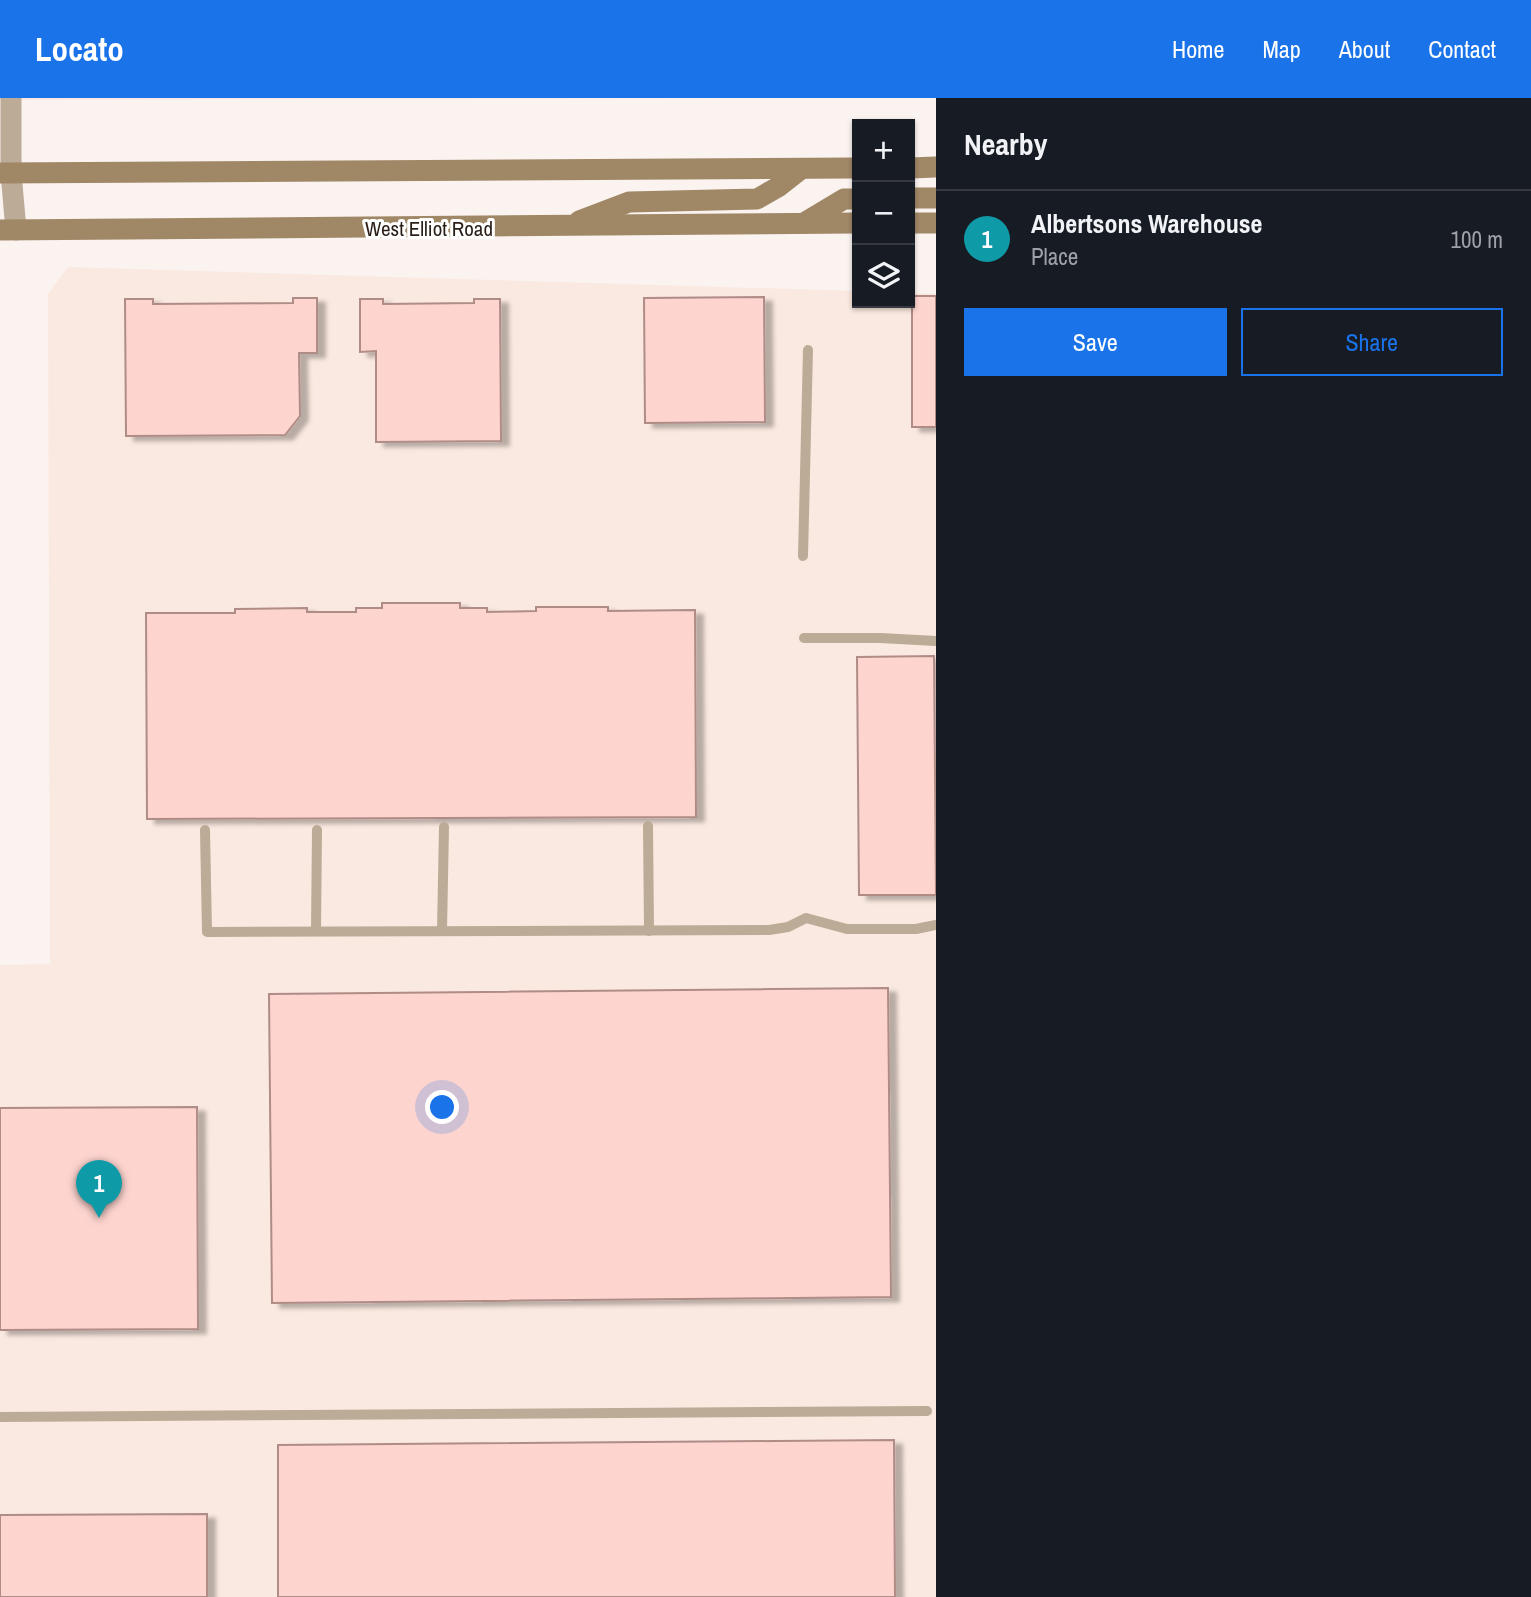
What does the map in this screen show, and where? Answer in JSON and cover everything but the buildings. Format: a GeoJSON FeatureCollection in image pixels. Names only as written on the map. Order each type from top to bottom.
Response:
{"type":"FeatureCollection","features":[{"type":"Feature","properties":{"kind":"main road"},"geometry":{"type":"LineString","coordinates":[[915,168],[936,167]]}},
{"type":"Feature","properties":{"kind":"main road"},"geometry":{"type":"LineString","coordinates":[[5,173],[852,168]]}},
{"type":"Feature","properties":{"kind":"main road"},"geometry":{"type":"LineString","coordinates":[[567,226],[629,201],[757,199],[801,169]]}},
{"type":"Feature","properties":{"kind":"main road"},"geometry":{"type":"LineString","coordinates":[[915,198],[936,198]]}},
{"type":"Feature","properties":{"kind":"main road"},"geometry":{"type":"LineString","coordinates":[[804,223],[844,199],[852,199]]}},
{"type":"Feature","properties":{"kind":"main road","name":"West Elliot Road"},"geometry":{"type":"LineString","coordinates":[[8,230],[852,223]]}},
{"type":"Feature","properties":{"kind":"main road"},"geometry":{"type":"LineString","coordinates":[[915,223],[936,223]]}},
{"type":"Feature","properties":{"kind":"street"},"geometry":{"type":"LineString","coordinates":[[8,230],[5,173],[11,98]]}},
{"type":"Feature","properties":{"kind":"lane"},"geometry":{"type":"LineString","coordinates":[[803,556],[808,349]]}},
{"type":"Feature","properties":{"kind":"lane"},"geometry":{"type":"LineString","coordinates":[[804,638],[880,638],[936,642]]}},
{"type":"Feature","properties":{"kind":"lane"},"geometry":{"type":"LineString","coordinates":[[648,826],[649,930]]}},
{"type":"Feature","properties":{"kind":"lane"},"geometry":{"type":"LineString","coordinates":[[442,930],[444,827]]}},
{"type":"Feature","properties":{"kind":"lane"},"geometry":{"type":"LineString","coordinates":[[205,830],[207,932],[769,930],[788,927],[806,918],[847,929],[916,929],[936,925]]}},
{"type":"Feature","properties":{"kind":"lane"},"geometry":{"type":"LineString","coordinates":[[316,931],[317,830]]}},
{"type":"Feature","properties":{"kind":"lane"},"geometry":{"type":"LineString","coordinates":[[0,1417],[927,1411]]}},
{"type":"Feature","properties":{"kind":"shaded area"},"geometry":{"type":"Polygon","coordinates":[[[0,98],[762,98],[0,100],[0,98]]]}},
{"type":"Feature","properties":{"kind":"shaded area"},"geometry":{"type":"Polygon","coordinates":[[[68,267],[852,291],[852,308],[915,308],[915,293],[936,294],[936,1597],[0,1597],[0,965],[50,964],[48,294],[68,267]]]}},
{"type":"Feature","properties":{"kind":"place","name":"Albertsons Warehouse"},"geometry":{"type":"Point","coordinates":[99,1218]}}]}
